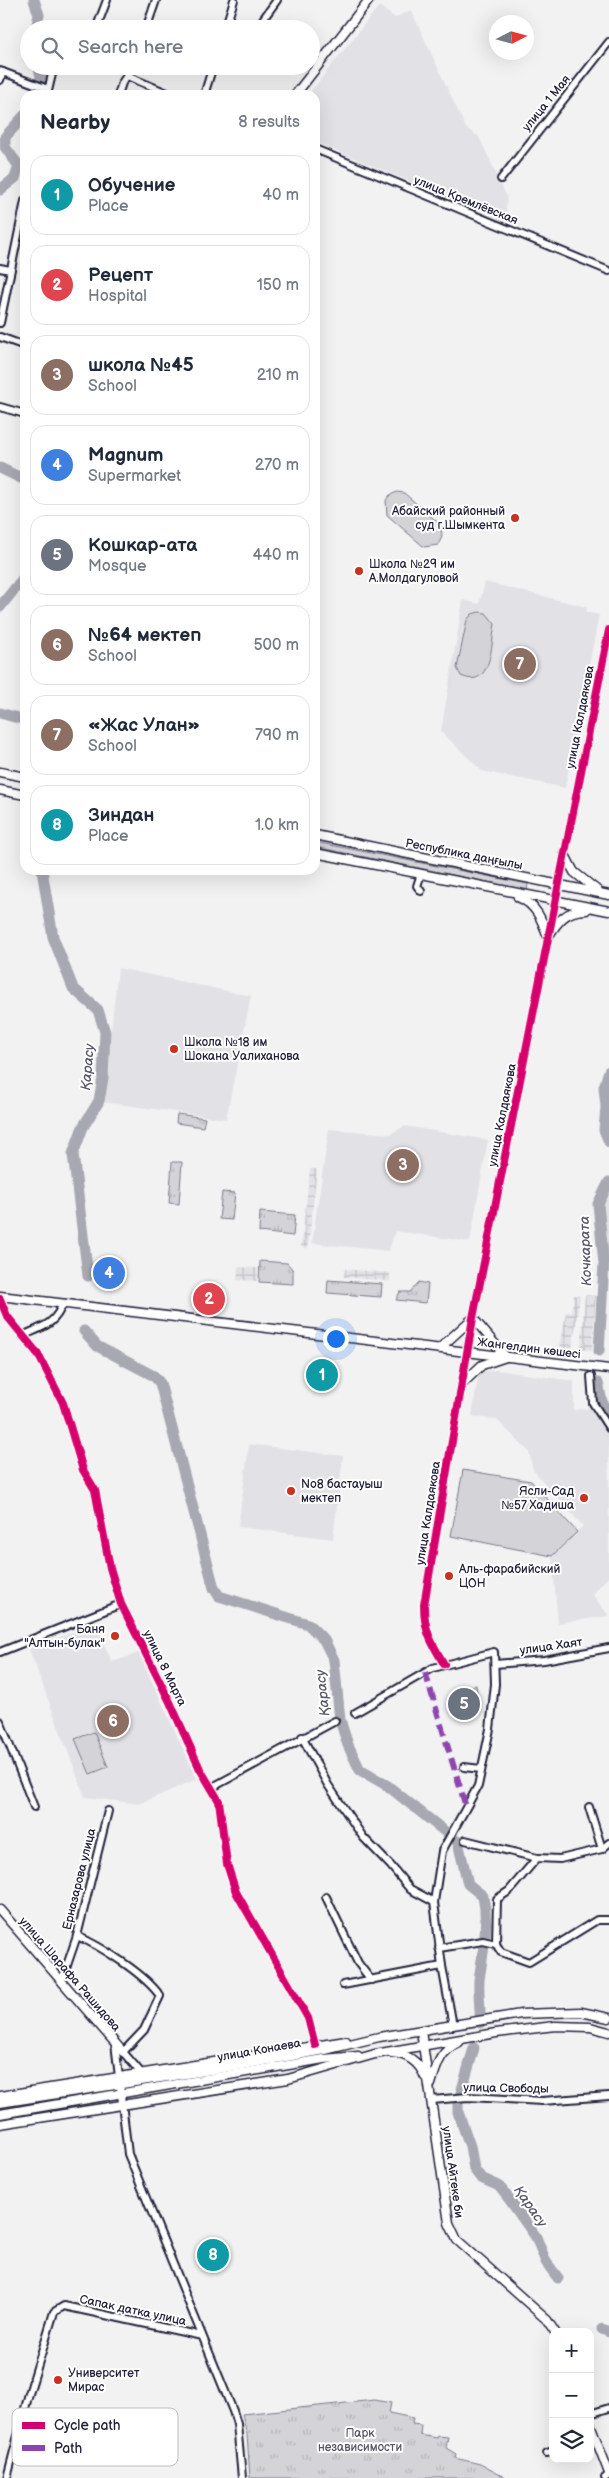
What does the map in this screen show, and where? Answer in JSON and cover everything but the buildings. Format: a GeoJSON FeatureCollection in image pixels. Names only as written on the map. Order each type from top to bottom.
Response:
{"type":"FeatureCollection","features":[{"type":"Feature","properties":{"kind":"main road"},"geometry":{"type":"LineString","coordinates":[[320,63],[369,0]]}},
{"type":"Feature","properties":{"kind":"main road"},"geometry":{"type":"LineString","coordinates":[[299,90],[311,75]]}},
{"type":"Feature","properties":{"kind":"main road"},"geometry":{"type":"LineString","coordinates":[[0,772],[20,776]]}},
{"type":"Feature","properties":{"kind":"main road"},"geometry":{"type":"LineString","coordinates":[[0,790],[20,793]]}},
{"type":"Feature","properties":{"kind":"main road","name":"Республика даңғылы"},"geometry":{"type":"LineString","coordinates":[[320,837],[605,894]]}},
{"type":"Feature","properties":{"kind":"main road"},"geometry":{"type":"LineString","coordinates":[[564,853],[574,872],[605,894]]}},
{"type":"Feature","properties":{"kind":"main road"},"geometry":{"type":"LineString","coordinates":[[320,854],[609,911]]}},
{"type":"Feature","properties":{"kind":"main road"},"geometry":{"type":"LineString","coordinates":[[504,891],[530,902],[539,915],[548,937]]}},
{"type":"Feature","properties":{"kind":"main road"},"geometry":{"type":"LineString","coordinates":[[548,937],[557,922],[570,912],[599,910]]}},
{"type":"Feature","properties":{"kind":"main road","name":"Жангелдин көшесі"},"geometry":{"type":"LineString","coordinates":[[0,1298],[63,1303],[609,1369]]}},
{"type":"Feature","properties":{"kind":"main road"},"geometry":{"type":"LineString","coordinates":[[440,1348],[473,1318],[506,1357],[482,1365],[463,1383]]}},
{"type":"Feature","properties":{"kind":"main road","name":"улица Шарафа Рашидова"},"geometry":{"type":"LineString","coordinates":[[0,1910],[124,2052]]}},
{"type":"Feature","properties":{"kind":"main road","name":"улица Конаева"},"geometry":{"type":"LineString","coordinates":[[0,2103],[119,2081],[325,2050],[379,2037],[521,2014],[580,2012],[609,2018]]}},
{"type":"Feature","properties":{"kind":"main road","name":"улица Конаева"},"geometry":{"type":"LineString","coordinates":[[0,2114],[324,2059],[379,2053],[554,2026],[594,2028],[609,2032]]}},
{"type":"Feature","properties":{"kind":"main road"},"geometry":{"type":"LineString","coordinates":[[594,2028],[609,2037]]}},
{"type":"Feature","properties":{"kind":"main road","name":"улица Айтеке би"},"geometry":{"type":"LineString","coordinates":[[421,2031],[432,2100],[446,2213],[457,2240],[547,2320],[552,2328]]}},
{"type":"Feature","properties":{"kind":"main road"},"geometry":{"type":"LineString","coordinates":[[0,2096],[119,2081],[142,2074],[315,2045],[379,2037]]}},
{"type":"Feature","properties":{"kind":"main road"},"geometry":{"type":"LineString","coordinates":[[430,2089],[438,2060],[442,2053],[449,2047],[467,2038]]}},
{"type":"Feature","properties":{"kind":"main road"},"geometry":{"type":"LineString","coordinates":[[379,2053],[399,2054],[417,2062],[430,2089]]}},
{"type":"Feature","properties":{"kind":"main road","name":"улица Конаева"},"geometry":{"type":"LineString","coordinates":[[0,2124],[288,2079],[379,2053]]}},
{"type":"Feature","properties":{"kind":"main road"},"geometry":{"type":"LineString","coordinates":[[594,2437],[609,2474]]}},
{"type":"Feature","properties":{"kind":"street"},"geometry":{"type":"LineString","coordinates":[[99,20],[107,0]]}},
{"type":"Feature","properties":{"kind":"street"},"geometry":{"type":"LineString","coordinates":[[149,20],[156,0]]}},
{"type":"Feature","properties":{"kind":"street"},"geometry":{"type":"LineString","coordinates":[[228,20],[234,0]]}},
{"type":"Feature","properties":{"kind":"street"},"geometry":{"type":"LineString","coordinates":[[263,20],[277,0]]}},
{"type":"Feature","properties":{"kind":"street","name":"улица 1 Мая"},"geometry":{"type":"LineString","coordinates":[[501,179],[609,42]]}},
{"type":"Feature","properties":{"kind":"street"},"geometry":{"type":"LineString","coordinates":[[0,80],[2,72],[46,90],[51,75]]}},
{"type":"Feature","properties":{"kind":"street"},"geometry":{"type":"LineString","coordinates":[[206,90],[210,75]]}},
{"type":"Feature","properties":{"kind":"street"},"geometry":{"type":"LineString","coordinates":[[120,90],[127,76],[160,90]]}},
{"type":"Feature","properties":{"kind":"street","name":"улица Кремлёвская"},"geometry":{"type":"LineString","coordinates":[[320,151],[609,271]]}},
{"type":"Feature","properties":{"kind":"street"},"geometry":{"type":"LineString","coordinates":[[0,323],[20,224]]}},
{"type":"Feature","properties":{"kind":"street"},"geometry":{"type":"LineString","coordinates":[[0,268],[10,270]]}},
{"type":"Feature","properties":{"kind":"street"},"geometry":{"type":"LineString","coordinates":[[0,337],[20,344]]}},
{"type":"Feature","properties":{"kind":"street"},"geometry":{"type":"LineString","coordinates":[[0,407],[20,413]]}},
{"type":"Feature","properties":{"kind":"street","name":"улица Калдаякова"},"geometry":{"type":"LineString","coordinates":[[444,1664],[425,1629],[424,1605],[473,1318],[609,630]]}},
{"type":"Feature","properties":{"kind":"street"},"geometry":{"type":"LineString","coordinates":[[421,874],[417,886],[421,891]]}},
{"type":"Feature","properties":{"kind":"street","name":"улица 8 Марта"},"geometry":{"type":"LineString","coordinates":[[0,1298],[7,1316],[38,1354],[63,1403],[83,1470],[95,1490],[110,1568],[121,1604],[219,1801],[227,1864],[236,1892],[308,2018],[315,2045]]}},
{"type":"Feature","properties":{"kind":"street"},"geometry":{"type":"LineString","coordinates":[[22,1336],[53,1322],[63,1303]]}},
{"type":"Feature","properties":{"kind":"street"},"geometry":{"type":"LineString","coordinates":[[590,1376],[593,1403],[609,1428]]}},
{"type":"Feature","properties":{"kind":"street"},"geometry":{"type":"LineString","coordinates":[[0,1652],[121,1604]]}},
{"type":"Feature","properties":{"kind":"street","name":"улица Хаят"},"geometry":{"type":"LineString","coordinates":[[495,1664],[544,1660],[609,1648]]}},
{"type":"Feature","properties":{"kind":"street"},"geometry":{"type":"LineString","coordinates":[[355,1713],[433,1668],[494,1652],[496,1676],[492,1711],[478,1786],[442,1851],[434,1902],[439,1948],[453,2026]]}},
{"type":"Feature","properties":{"kind":"street"},"geometry":{"type":"LineString","coordinates":[[0,1721],[34,1807]]}},
{"type":"Feature","properties":{"kind":"street"},"geometry":{"type":"LineString","coordinates":[[211,1788],[302,1737],[335,1721]]}},
{"type":"Feature","properties":{"kind":"street"},"geometry":{"type":"LineString","coordinates":[[302,1737],[328,1785],[363,1837],[410,1888],[434,1902]]}},
{"type":"Feature","properties":{"kind":"street"},"geometry":{"type":"LineString","coordinates":[[464,1767],[482,1769]]}},
{"type":"Feature","properties":{"kind":"street"},"geometry":{"type":"LineString","coordinates":[[588,1807],[602,1849]]}},
{"type":"Feature","properties":{"kind":"street","name":"Ерназарова улица"},"geometry":{"type":"LineString","coordinates":[[62,1980],[77,1936],[108,1811]]}},
{"type":"Feature","properties":{"kind":"street"},"geometry":{"type":"LineString","coordinates":[[465,1840],[537,1858],[560,1859],[602,1849],[609,1843]]}},
{"type":"Feature","properties":{"kind":"street"},"geometry":{"type":"LineString","coordinates":[[537,1858],[509,1891],[497,1899],[496,1944],[501,1952],[529,1962],[597,1920],[609,1920]]}},
{"type":"Feature","properties":{"kind":"street"},"geometry":{"type":"LineString","coordinates":[[326,1897],[358,1963],[371,1980]]}},
{"type":"Feature","properties":{"kind":"street"},"geometry":{"type":"LineString","coordinates":[[77,1936],[111,1953],[160,1996],[144,2030],[124,2052],[142,2074]]}},
{"type":"Feature","properties":{"kind":"street"},"geometry":{"type":"LineString","coordinates":[[439,1948],[485,1942],[496,1944]]}},
{"type":"Feature","properties":{"kind":"street"},"geometry":{"type":"LineString","coordinates":[[343,1985],[442,1966]]}},
{"type":"Feature","properties":{"kind":"street"},"geometry":{"type":"LineString","coordinates":[[115,2043],[128,2154],[237,2424],[242,2478]]}},
{"type":"Feature","properties":{"kind":"street","name":"улица Свободы"},"geometry":{"type":"LineString","coordinates":[[432,2100],[468,2097],[542,2101],[609,2096]]}},
{"type":"Feature","properties":{"kind":"street","name":"Сапак датка улица"},"geometry":{"type":"LineString","coordinates":[[25,2408],[54,2312],[64,2306],[202,2336]]}},
{"type":"Feature","properties":{"kind":"street"},"geometry":{"type":"LineString","coordinates":[[594,2413],[609,2408]]}},
{"type":"Feature","properties":{"kind":"street","name":"Сапак датка улица"},"geometry":{"type":"LineString","coordinates":[[7,2478],[12,2459]]}},
{"type":"Feature","properties":{"kind":"street"},"geometry":{"type":"LineString","coordinates":[[605,2478],[609,2474]]}},
{"type":"Feature","properties":{"kind":"shaded area"},"geometry":{"type":"Polygon","coordinates":[[[379,6],[395,18],[411,10],[466,128],[479,137],[507,197],[506,212],[499,215],[490,211],[486,213],[320,144],[320,90],[312,90],[379,6]]]}},
{"type":"Feature","properties":{"kind":"shaded area"},"geometry":{"type":"Polygon","coordinates":[[[485,582],[587,607],[586,612],[599,615],[565,788],[482,771],[441,732],[463,600],[479,604],[485,582]]]}},
{"type":"Feature","properties":{"kind":"shaded area","name":"Школа №18 им Шокана Уалиханова"},"geometry":{"type":"Polygon","coordinates":[[[118,968],[251,996],[226,1119],[103,1102],[118,968]]]}},
{"type":"Feature","properties":{"kind":"shaded area"},"geometry":{"type":"Polygon","coordinates":[[[405,1126],[488,1140],[470,1242],[395,1231],[389,1251],[312,1243],[329,1129],[390,1134],[405,1126]]]}},
{"type":"Feature","properties":{"kind":"shaded area"},"geometry":{"type":"Polygon","coordinates":[[[310,1169],[317,1169],[308,1248],[301,1247],[310,1169]]]}},
{"type":"Feature","properties":{"kind":"shaded area"},"geometry":{"type":"Polygon","coordinates":[[[609,1191],[609,1271],[602,1205],[609,1191]]]}},
{"type":"Feature","properties":{"kind":"shaded area"},"geometry":{"type":"Polygon","coordinates":[[[238,1267],[258,1268],[257,1281],[237,1280],[238,1267]]]}},
{"type":"Feature","properties":{"kind":"shaded area"},"geometry":{"type":"Polygon","coordinates":[[[345,1269],[390,1273],[390,1281],[344,1277],[345,1269]]]}},
{"type":"Feature","properties":{"kind":"shaded area"},"geometry":{"type":"Polygon","coordinates":[[[574,1295],[580,1296],[572,1350],[560,1348],[566,1312],[571,1313],[574,1295]]]}},
{"type":"Feature","properties":{"kind":"shaded area"},"geometry":{"type":"Polygon","coordinates":[[[585,1295],[596,1296],[592,1350],[581,1349],[585,1295]]]}},
{"type":"Feature","properties":{"kind":"shaded area","name":"Ясли-Сад №57 Хадиша"},"geometry":{"type":"Polygon","coordinates":[[[496,1370],[574,1381],[574,1410],[590,1408],[609,1434],[609,1576],[592,1594],[609,1616],[558,1623],[552,1556],[583,1526],[533,1470],[529,1452],[497,1420],[472,1416],[479,1372],[496,1370]]]}},
{"type":"Feature","properties":{"kind":"shaded area","name":"No8 бастауыш мектеп"},"geometry":{"type":"Polygon","coordinates":[[[249,1444],[343,1456],[333,1539],[238,1527],[249,1444]]]}},
{"type":"Feature","properties":{"kind":"shaded area"},"geometry":{"type":"Polygon","coordinates":[[[95,1624],[112,1662],[139,1653],[197,1779],[139,1804],[85,1797],[29,1649],[95,1624]]]}},
{"type":"Feature","properties":{"kind":"green space"},"geometry":{"type":"Polygon","coordinates":[[[397,492],[404,493],[441,525],[442,537],[438,545],[424,547],[387,515],[386,500],[390,495],[397,492]]]}},
{"type":"Feature","properties":{"kind":"green space"},"geometry":{"type":"Polygon","coordinates":[[[486,613],[495,624],[488,663],[479,677],[471,679],[461,676],[457,668],[467,620],[472,614],[486,613]]]}},
{"type":"Feature","properties":{"kind":"green space"},"geometry":{"type":"Polygon","coordinates":[[[320,843],[528,884],[527,890],[320,848],[320,843]]]}},
{"type":"Feature","properties":{"kind":"green space"},"geometry":{"type":"Polygon","coordinates":[[[177,1114],[205,1118],[203,1127],[176,1123],[177,1114]]]}},
{"type":"Feature","properties":{"kind":"green space"},"geometry":{"type":"Polygon","coordinates":[[[172,1162],[182,1162],[179,1204],[169,1203],[172,1162]]]}},
{"type":"Feature","properties":{"kind":"green space"},"geometry":{"type":"Polygon","coordinates":[[[222,1192],[235,1193],[232,1220],[219,1219],[222,1192]]]}},
{"type":"Feature","properties":{"kind":"green space"},"geometry":{"type":"Polygon","coordinates":[[[260,1212],[295,1215],[293,1236],[259,1232],[260,1212]]]}},
{"type":"Feature","properties":{"kind":"green space"},"geometry":{"type":"Polygon","coordinates":[[[260,1261],[287,1263],[293,1270],[293,1284],[259,1282],[260,1261]]]}},
{"type":"Feature","properties":{"kind":"green space"},"geometry":{"type":"Polygon","coordinates":[[[328,1280],[382,1284],[381,1297],[327,1293],[328,1280]]]}},
{"type":"Feature","properties":{"kind":"green space"},"geometry":{"type":"Polygon","coordinates":[[[419,1282],[428,1284],[426,1303],[396,1300],[400,1292],[410,1292],[419,1282]]]}},
{"type":"Feature","properties":{"kind":"green space"},"geometry":{"type":"Polygon","coordinates":[[[463,1470],[531,1481],[577,1532],[552,1556],[451,1536],[463,1470]]]}},
{"type":"Feature","properties":{"kind":"green space"},"geometry":{"type":"Polygon","coordinates":[[[476,1685],[480,1712],[457,1717],[451,1692],[476,1685]]]}},
{"type":"Feature","properties":{"kind":"green space"},"geometry":{"type":"Polygon","coordinates":[[[94,1732],[108,1767],[90,1774],[75,1739],[94,1732]]]}},
{"type":"Feature","properties":{"kind":"green space","name":"Парк независимости"},"geometry":{"type":"Polygon","coordinates":[[[375,2400],[391,2403],[389,2413],[413,2418],[412,2424],[421,2425],[420,2435],[437,2438],[438,2436],[448,2437],[446,2448],[456,2454],[455,2458],[480,2464],[506,2478],[250,2478],[247,2435],[242,2414],[375,2400]]]}},
{"type":"Feature","properties":{"kind":"waterway"},"geometry":{"type":"LineString","coordinates":[[34,0],[39,15],[38,20]]}},
{"type":"Feature","properties":{"kind":"waterway"},"geometry":{"type":"LineString","coordinates":[[38,90],[41,75]]}},
{"type":"Feature","properties":{"kind":"waterway"},"geometry":{"type":"LineString","coordinates":[[0,190],[15,178],[19,166],[5,147],[5,137],[20,120]]}},
{"type":"Feature","properties":{"kind":"waterway"},"geometry":{"type":"LineString","coordinates":[[0,468],[20,478]]}},
{"type":"Feature","properties":{"kind":"waterway"},"geometry":{"type":"LineString","coordinates":[[0,607],[20,582]]}},
{"type":"Feature","properties":{"kind":"waterway"},"geometry":{"type":"LineString","coordinates":[[0,713],[20,719]]}},
{"type":"Feature","properties":{"kind":"waterway","name":"Қарасу"},"geometry":{"type":"LineString","coordinates":[[43,875],[53,937],[73,988],[98,1010],[105,1032],[103,1078],[99,1101],[83,1127],[73,1154],[88,1276]]}},
{"type":"Feature","properties":{"kind":"waterway","name":"Кочкарата"},"geometry":{"type":"LineString","coordinates":[[609,1071],[604,1087],[606,1107],[604,1130],[609,1142]]}},
{"type":"Feature","properties":{"kind":"waterway","name":"Кочкарата"},"geometry":{"type":"LineString","coordinates":[[599,1351],[604,1264],[598,1204],[609,1182]]}},
{"type":"Feature","properties":{"kind":"waterway","name":"Қарасу"},"geometry":{"type":"LineString","coordinates":[[84,1331],[97,1346],[154,1376],[160,1383],[214,1588],[219,1596],[308,1624],[324,1640],[334,1660],[340,1720],[348,1745],[360,1770],[388,1786],[458,1842],[468,1884],[483,1896],[485,1907],[485,1938],[479,1980],[480,2023]]}},
{"type":"Feature","properties":{"kind":"waterway","name":"Кочкарата"},"geometry":{"type":"LineString","coordinates":[[598,1383],[602,1402],[609,1412]]}},
{"type":"Feature","properties":{"kind":"waterway","name":"Қарасу"},"geometry":{"type":"LineString","coordinates":[[461,2093],[474,2048]]}},
{"type":"Feature","properties":{"kind":"waterway","name":"Қарасу"},"geometry":{"type":"LineString","coordinates":[[458,2103],[458,2112],[470,2146],[474,2169],[481,2178],[499,2186],[510,2200],[536,2237],[546,2262],[558,2278]]}},
{"type":"Feature","properties":{"kind":"waterway","name":"Қарасу"},"geometry":{"type":"LineString","coordinates":[[602,2329],[609,2332]]}},
{"type":"Feature","properties":{"kind":"marked path"},"geometry":{"type":"LineString","coordinates":[[425,1672],[466,1807]]}},
{"type":"Feature","properties":{"kind":"cycle path"},"geometry":{"type":"LineString","coordinates":[[444,1664],[429,1636],[425,1622],[424,1605],[473,1318],[609,630]]}},
{"type":"Feature","properties":{"kind":"cycle path"},"geometry":{"type":"LineString","coordinates":[[0,1299],[7,1316],[38,1354],[63,1403],[83,1470],[95,1490],[110,1568],[121,1604],[170,1702],[200,1769],[219,1801],[227,1864],[236,1892],[308,2018],[315,2045]]}},
{"type":"Feature","properties":{"kind":"place","name":"Абайский районный суд г.Шымкента"},"geometry":{"type":"Point","coordinates":[515,518]}},
{"type":"Feature","properties":{"kind":"place","name":"Школа №29 им А.Молдагуловой"},"geometry":{"type":"Point","coordinates":[359,571]}},
{"type":"Feature","properties":{"kind":"place","name":"«Жас Улан»"},"geometry":{"type":"Point","coordinates":[520,664]}},
{"type":"Feature","properties":{"kind":"place","name":"Школа №18 им Шокана Уалиханова"},"geometry":{"type":"Point","coordinates":[174,1049]}},
{"type":"Feature","properties":{"kind":"place","name":"школа №45"},"geometry":{"type":"Point","coordinates":[403,1165]}},
{"type":"Feature","properties":{"kind":"place","name":"Magnum"},"geometry":{"type":"Point","coordinates":[109,1273]}},
{"type":"Feature","properties":{"kind":"place","name":"Рецепт"},"geometry":{"type":"Point","coordinates":[209,1299]}},
{"type":"Feature","properties":{"kind":"place","name":"Обучение"},"geometry":{"type":"Point","coordinates":[322,1375]}},
{"type":"Feature","properties":{"kind":"place","name":"No8 бастауыш мектеп"},"geometry":{"type":"Point","coordinates":[291,1491]}},
{"type":"Feature","properties":{"kind":"place","name":"Ясли-Сад №57 Хадиша"},"geometry":{"type":"Point","coordinates":[584,1498]}},
{"type":"Feature","properties":{"kind":"place","name":"Аль-фарабийский ЦОН"},"geometry":{"type":"Point","coordinates":[449,1576]}},
{"type":"Feature","properties":{"kind":"place","name":"Баня \"Алтын-булак\""},"geometry":{"type":"Point","coordinates":[115,1636]}},
{"type":"Feature","properties":{"kind":"place","name":"Кошкар-ата"},"geometry":{"type":"Point","coordinates":[464,1704]}},
{"type":"Feature","properties":{"kind":"place","name":"№64 мектеп"},"geometry":{"type":"Point","coordinates":[113,1721]}},
{"type":"Feature","properties":{"kind":"place","name":"Зиндан"},"geometry":{"type":"Point","coordinates":[213,2255]}},
{"type":"Feature","properties":{"kind":"place","name":"Университет Мирас"},"geometry":{"type":"Point","coordinates":[58,2380]}}]}
